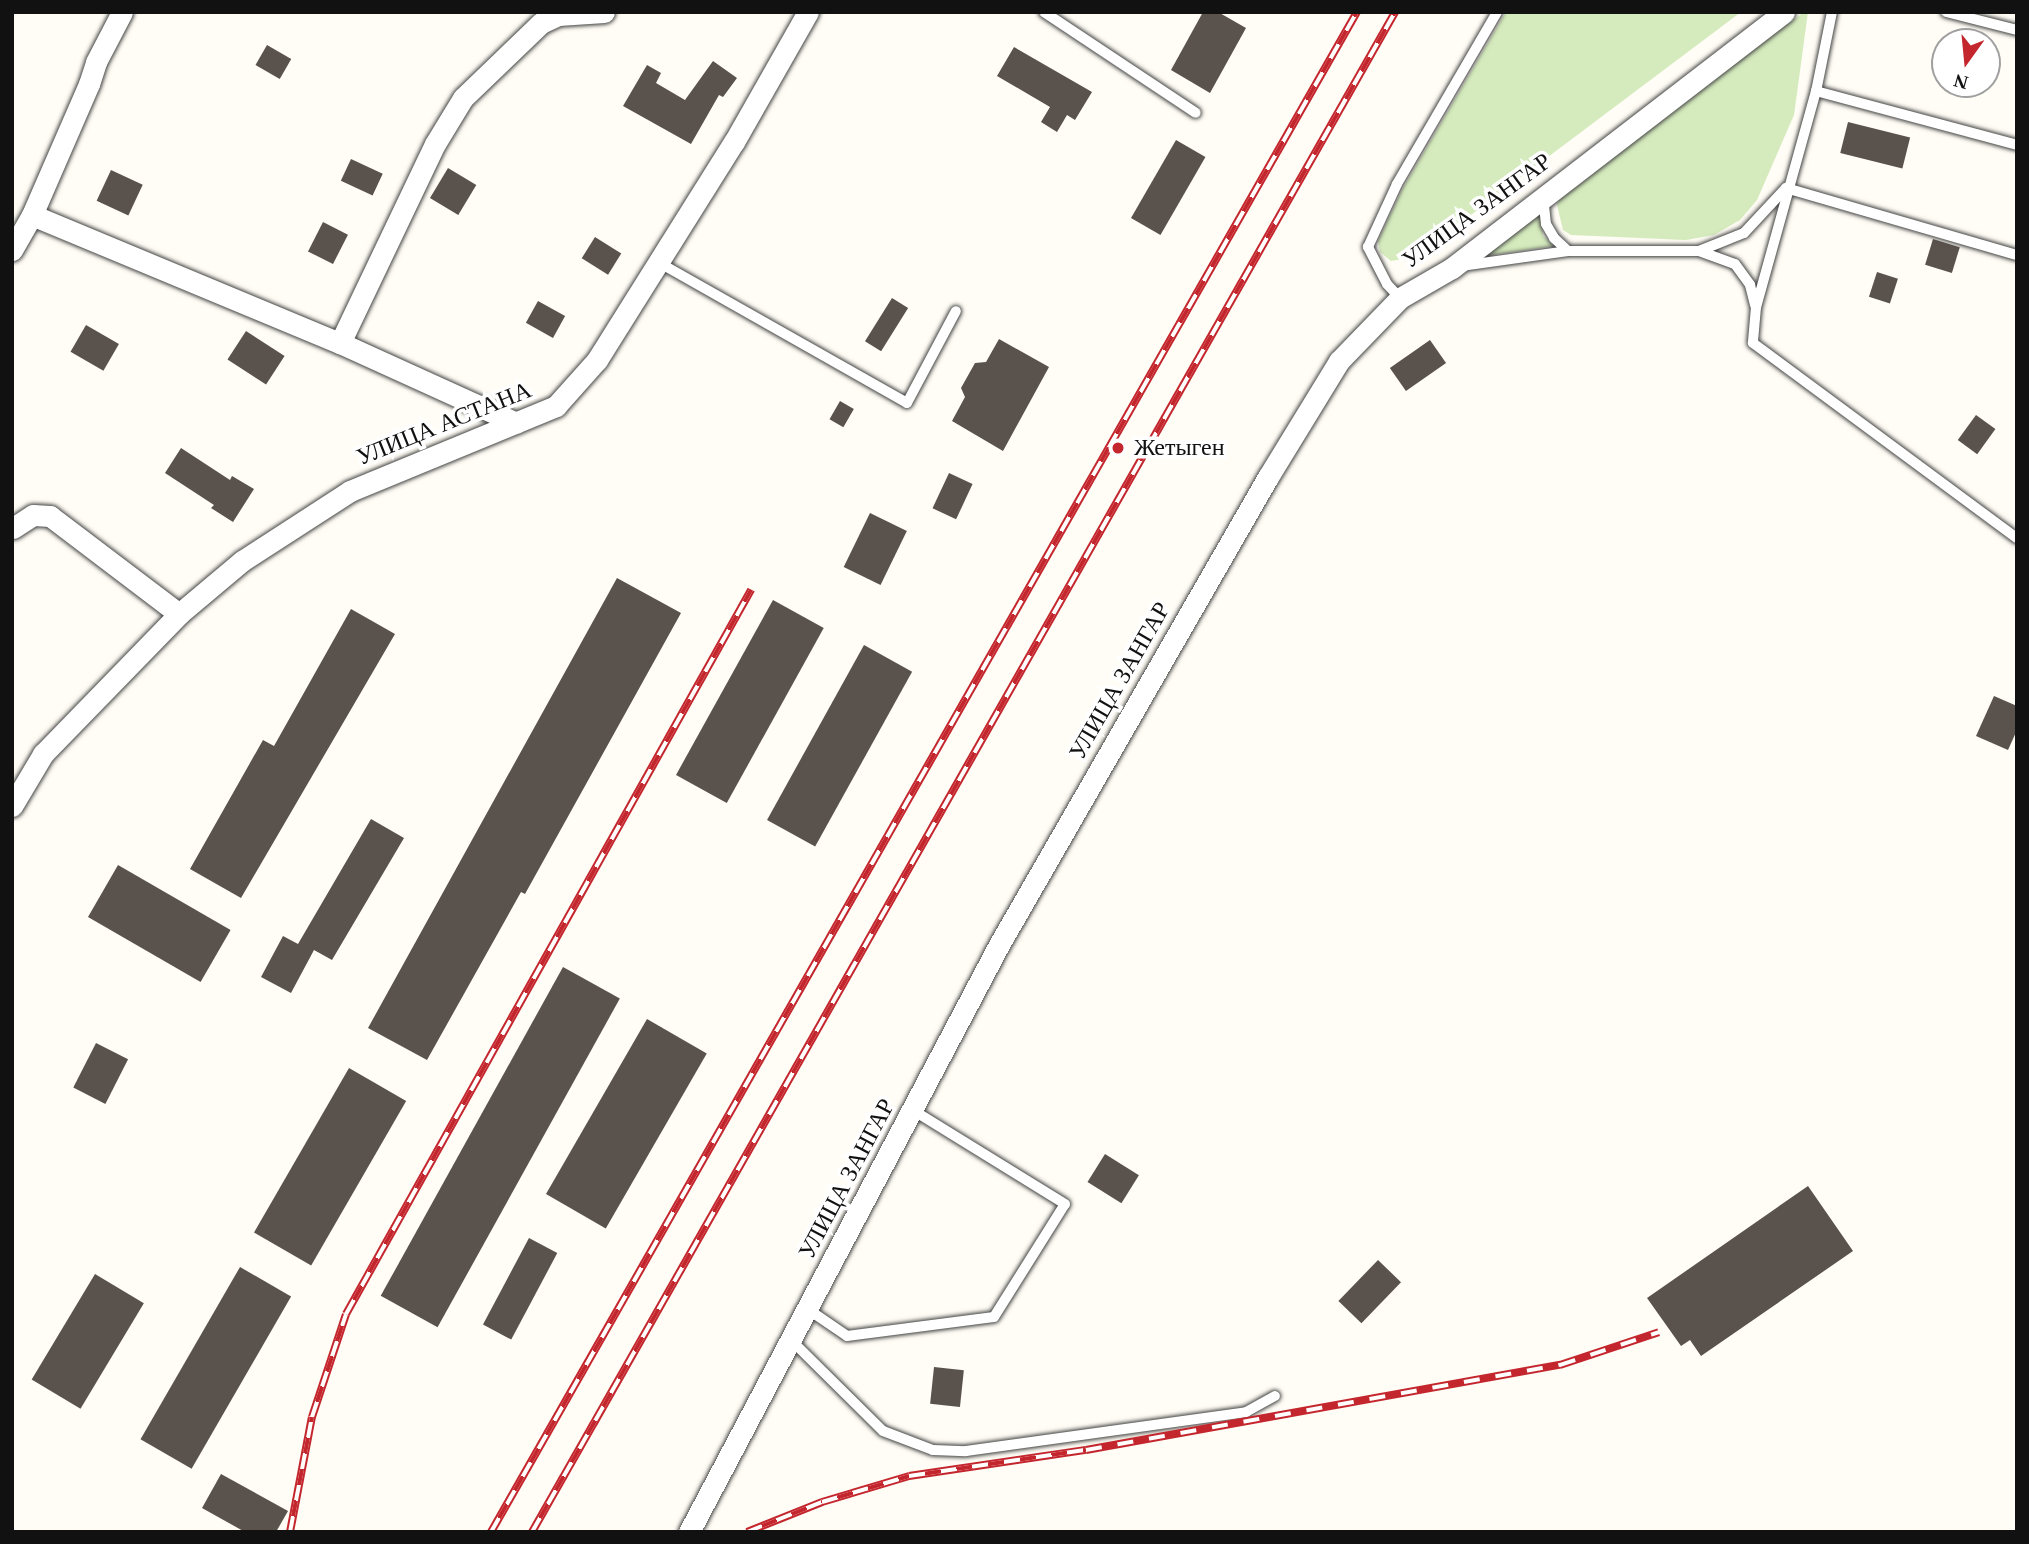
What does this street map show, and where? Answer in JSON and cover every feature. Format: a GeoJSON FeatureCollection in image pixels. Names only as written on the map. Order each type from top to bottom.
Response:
{"type":"FeatureCollection","features":[{"type":"Feature","properties":{"kind":"street"},"geometry":{"type":"LineString","coordinates":[[12,250],[32,215],[96,62],[122,12]]}},
{"type":"Feature","properties":{"kind":"street"},"geometry":{"type":"LineString","coordinates":[[340,343],[435,144],[463,98],[541,23],[558,15],[604,12]]}},
{"type":"Feature","properties":{"kind":"street","name":"УЛИЦА АСТАНА"},"geometry":{"type":"LineString","coordinates":[[12,806],[43,754],[179,614],[242,561],[350,491],[556,406],[597,360],[734,142],[808,12]]}},
{"type":"Feature","properties":{"kind":"street","name":"УЛИЦА ЗАНГАР"},"geometry":{"type":"LineString","coordinates":[[690,1532],[1000,943],[1268,477],[1339,361],[1400,298],[1452,268],[1543,195],[1784,12]]}},
{"type":"Feature","properties":{"kind":"street"},"geometry":{"type":"LineString","coordinates":[[32,215],[340,343],[516,423]]}},
{"type":"Feature","properties":{"kind":"street"},"geometry":{"type":"LineString","coordinates":[[13,528],[33,515],[50,516],[179,614]]}},
{"type":"Feature","properties":{"kind":"lane"},"geometry":{"type":"LineString","coordinates":[[1044,12],[1196,113]]}},
{"type":"Feature","properties":{"kind":"lane"},"geometry":{"type":"LineString","coordinates":[[1400,298],[1387,284],[1368,247],[1397,184],[1497,12]]}},
{"type":"Feature","properties":{"kind":"lane"},"geometry":{"type":"LineString","coordinates":[[1832,12],[1816,91],[1786,188],[1756,307],[1753,343],[2017,538]]}},
{"type":"Feature","properties":{"kind":"lane"},"geometry":{"type":"LineString","coordinates":[[1946,12],[2017,30]]}},
{"type":"Feature","properties":{"kind":"lane"},"geometry":{"type":"LineString","coordinates":[[1816,91],[2017,145]]}},
{"type":"Feature","properties":{"kind":"lane"},"geometry":{"type":"LineString","coordinates":[[1699,251],[1744,233],[1786,188]]}},
{"type":"Feature","properties":{"kind":"lane"},"geometry":{"type":"LineString","coordinates":[[1786,188],[2017,255]]}},
{"type":"Feature","properties":{"kind":"lane"},"geometry":{"type":"LineString","coordinates":[[1543,195],[1546,224],[1553,238],[1567,251]]}},
{"type":"Feature","properties":{"kind":"lane"},"geometry":{"type":"LineString","coordinates":[[1452,268],[1567,251],[1699,251],[1735,264],[1750,285],[1756,307]]}},
{"type":"Feature","properties":{"kind":"lane"},"geometry":{"type":"LineString","coordinates":[[658,262],[907,403],[956,311]]}},
{"type":"Feature","properties":{"kind":"lane"},"geometry":{"type":"LineString","coordinates":[[809,1310],[847,1336],[994,1317],[1065,1204],[913,1110]]}},
{"type":"Feature","properties":{"kind":"lane"},"geometry":{"type":"LineString","coordinates":[[792,1341],[883,1431],[933,1450],[966,1451],[1246,1412],[1275,1396]]}},
{"type":"Feature","properties":{"kind":"green space"},"geometry":{"type":"Polygon","coordinates":[[[1506,12],[1741,12],[1415,257],[1391,261],[1380,252],[1378,241],[1402,190],[1506,12]]]}},
{"type":"Feature","properties":{"kind":"green space"},"geometry":{"type":"Polygon","coordinates":[[[1804,12],[1808,12],[1794,115],[1757,200],[1740,220],[1714,235],[1686,240],[1571,235],[1563,230],[1557,205],[1562,190],[1804,12]]]}},
{"type":"Feature","properties":{"kind":"green space"},"geometry":{"type":"Polygon","coordinates":[[[1540,206],[1543,236],[1554,246],[1483,256],[1540,206]]]}},
{"type":"Feature","properties":{"kind":"building"},"geometry":{"type":"Polygon","coordinates":[[[1203,12],[1218,12],[1246,28],[1210,93],[1171,70],[1203,12]]]}},
{"type":"Feature","properties":{"kind":"building"},"geometry":{"type":"Polygon","coordinates":[[[267,45],[291,59],[280,79],[256,65],[267,45]]]}},
{"type":"Feature","properties":{"kind":"building"},"geometry":{"type":"Polygon","coordinates":[[[1014,47],[1092,92],[1075,120],[1067,115],[1057,132],[1041,122],[1050,107],[997,76],[1014,47]]]}},
{"type":"Feature","properties":{"kind":"building"},"geometry":{"type":"Polygon","coordinates":[[[713,61],[737,78],[723,97],[719,95],[691,144],[623,106],[647,65],[661,73],[656,83],[685,100],[713,61]]]}},
{"type":"Feature","properties":{"kind":"building"},"geometry":{"type":"Polygon","coordinates":[[[1848,122],[1910,137],[1902,169],[1840,153],[1848,122]]]}},
{"type":"Feature","properties":{"kind":"building"},"geometry":{"type":"Polygon","coordinates":[[[1176,140],[1205,157],[1160,235],[1131,218],[1176,140]]]}},
{"type":"Feature","properties":{"kind":"building"},"geometry":{"type":"Polygon","coordinates":[[[351,159],[383,174],[373,196],[341,181],[351,159]]]}},
{"type":"Feature","properties":{"kind":"building"},"geometry":{"type":"Polygon","coordinates":[[[448,168],[476,185],[458,215],[430,198],[448,168]]]}},
{"type":"Feature","properties":{"kind":"building"},"geometry":{"type":"Polygon","coordinates":[[[111,170],[143,185],[128,216],[97,201],[111,170]]]}},
{"type":"Feature","properties":{"kind":"building"},"geometry":{"type":"Polygon","coordinates":[[[323,222],[348,235],[333,264],[308,251],[323,222]]]}},
{"type":"Feature","properties":{"kind":"building"},"geometry":{"type":"Polygon","coordinates":[[[595,237],[621,253],[608,275],[582,258],[595,237]]]}},
{"type":"Feature","properties":{"kind":"building"},"geometry":{"type":"Polygon","coordinates":[[[1933,239],[1960,247],[1952,273],[1925,265],[1933,239]]]}},
{"type":"Feature","properties":{"kind":"building"},"geometry":{"type":"Polygon","coordinates":[[[1877,272],[1898,279],[1890,304],[1869,297],[1877,272]]]}},
{"type":"Feature","properties":{"kind":"building"},"geometry":{"type":"Polygon","coordinates":[[[892,298],[908,308],[881,351],[865,341],[892,298]]]}},
{"type":"Feature","properties":{"kind":"building"},"geometry":{"type":"Polygon","coordinates":[[[538,301],[565,316],[553,338],[526,323],[538,301]]]}},
{"type":"Feature","properties":{"kind":"building"},"geometry":{"type":"Polygon","coordinates":[[[86,325],[119,344],[103,371],[71,352],[86,325]]]}},
{"type":"Feature","properties":{"kind":"building"},"geometry":{"type":"Polygon","coordinates":[[[246,331],[285,356],[266,385],[227,360],[246,331]]]}},
{"type":"Feature","properties":{"kind":"building"},"geometry":{"type":"Polygon","coordinates":[[[999,339],[1049,367],[1003,451],[952,421],[965,397],[961,388],[975,363],[986,362],[999,339]]]}},
{"type":"Feature","properties":{"kind":"building"},"geometry":{"type":"Polygon","coordinates":[[[1430,340],[1446,363],[1406,391],[1390,368],[1430,340]]]}},
{"type":"Feature","properties":{"kind":"building"},"geometry":{"type":"Polygon","coordinates":[[[840,401],[854,409],[843,427],[830,419],[840,401]]]}},
{"type":"Feature","properties":{"kind":"building"},"geometry":{"type":"Polygon","coordinates":[[[1976,415],[1995,429],[1977,454],[1958,440],[1976,415]]]}},
{"type":"Feature","properties":{"kind":"building"},"geometry":{"type":"Polygon","coordinates":[[[181,448],[230,480],[232,476],[254,489],[233,522],[211,508],[214,505],[165,473],[181,448]]]}},
{"type":"Feature","properties":{"kind":"building"},"geometry":{"type":"Polygon","coordinates":[[[949,473],[973,484],[956,519],[933,508],[949,473]]]}},
{"type":"Feature","properties":{"kind":"building"},"geometry":{"type":"Polygon","coordinates":[[[870,513],[907,531],[881,585],[844,567],[870,513]]]}},
{"type":"Feature","properties":{"kind":"building"},"geometry":{"type":"Polygon","coordinates":[[[617,578],[681,613],[525,894],[521,892],[427,1060],[368,1028],[617,578]]]}},
{"type":"Feature","properties":{"kind":"building"},"geometry":{"type":"Polygon","coordinates":[[[773,600],[824,628],[727,803],[676,775],[773,600]]]}},
{"type":"Feature","properties":{"kind":"building"},"geometry":{"type":"Polygon","coordinates":[[[351,609],[395,634],[241,898],[190,869],[263,740],[274,746],[351,609]]]}},
{"type":"Feature","properties":{"kind":"building"},"geometry":{"type":"Polygon","coordinates":[[[864,645],[912,672],[815,847],[767,820],[864,645]]]}},
{"type":"Feature","properties":{"kind":"building"},"geometry":{"type":"Polygon","coordinates":[[[1994,696],[2017,706],[2017,730],[2008,750],[1976,736],[1994,696]]]}},
{"type":"Feature","properties":{"kind":"building"},"geometry":{"type":"Polygon","coordinates":[[[371,819],[404,838],[332,960],[314,950],[291,993],[261,977],[283,936],[298,944],[371,819]]]}},
{"type":"Feature","properties":{"kind":"building"},"geometry":{"type":"Polygon","coordinates":[[[118,865],[231,930],[201,982],[88,917],[118,865]]]}},
{"type":"Feature","properties":{"kind":"building"},"geometry":{"type":"Polygon","coordinates":[[[563,967],[620,999],[438,1327],[381,1296],[563,967]]]}},
{"type":"Feature","properties":{"kind":"building"},"geometry":{"type":"Polygon","coordinates":[[[647,1019],[707,1054],[606,1228],[546,1194],[647,1019]]]}},
{"type":"Feature","properties":{"kind":"building"},"geometry":{"type":"Polygon","coordinates":[[[96,1043],[128,1059],[105,1104],[73,1088],[96,1043]]]}},
{"type":"Feature","properties":{"kind":"building"},"geometry":{"type":"Polygon","coordinates":[[[349,1068],[406,1101],[311,1266],[254,1233],[349,1068]]]}},
{"type":"Feature","properties":{"kind":"building"},"geometry":{"type":"Polygon","coordinates":[[[1105,1154],[1139,1175],[1121,1203],[1088,1182],[1105,1154]]]}},
{"type":"Feature","properties":{"kind":"building"},"geometry":{"type":"Polygon","coordinates":[[[1808,1186],[1853,1251],[1701,1356],[1690,1340],[1681,1346],[1647,1298],[1808,1186]]]}},
{"type":"Feature","properties":{"kind":"building"},"geometry":{"type":"Polygon","coordinates":[[[529,1238],[557,1253],[511,1340],[483,1325],[529,1238]]]}},
{"type":"Feature","properties":{"kind":"building"},"geometry":{"type":"Polygon","coordinates":[[[1378,1260],[1401,1282],[1361,1323],[1338,1301],[1378,1260]]]}},
{"type":"Feature","properties":{"kind":"building"},"geometry":{"type":"Polygon","coordinates":[[[240,1267],[291,1296],[192,1469],[140,1439],[240,1267]]]}},
{"type":"Feature","properties":{"kind":"building"},"geometry":{"type":"Polygon","coordinates":[[[95,1274],[144,1303],[81,1409],[32,1379],[95,1274]]]}},
{"type":"Feature","properties":{"kind":"building"},"geometry":{"type":"Polygon","coordinates":[[[934,1367],[964,1370],[960,1407],[930,1404],[934,1367]]]}},
{"type":"Feature","properties":{"kind":"building"},"geometry":{"type":"Polygon","coordinates":[[[221,1474],[288,1511],[276,1532],[245,1532],[202,1508],[221,1474]]]}},
{"type":"Feature","properties":{"kind":"railway"},"geometry":{"type":"LineString","coordinates":[[491,1532],[1357,12]]}},
{"type":"Feature","properties":{"kind":"railway"},"geometry":{"type":"LineString","coordinates":[[532,1532],[1395,12]]}},
{"type":"Feature","properties":{"kind":"railway"},"geometry":{"type":"LineString","coordinates":[[290,1532],[312,1417],[346,1314],[751,590]]}},
{"type":"Feature","properties":{"kind":"railway"},"geometry":{"type":"LineString","coordinates":[[747,1532],[822,1502],[909,1476],[1086,1450],[1560,1365],[1659,1332]]}},
{"type":"Feature","properties":{"kind":"place","name":"Жетыген"},"geometry":{"type":"Point","coordinates":[1118,448]}}]}
